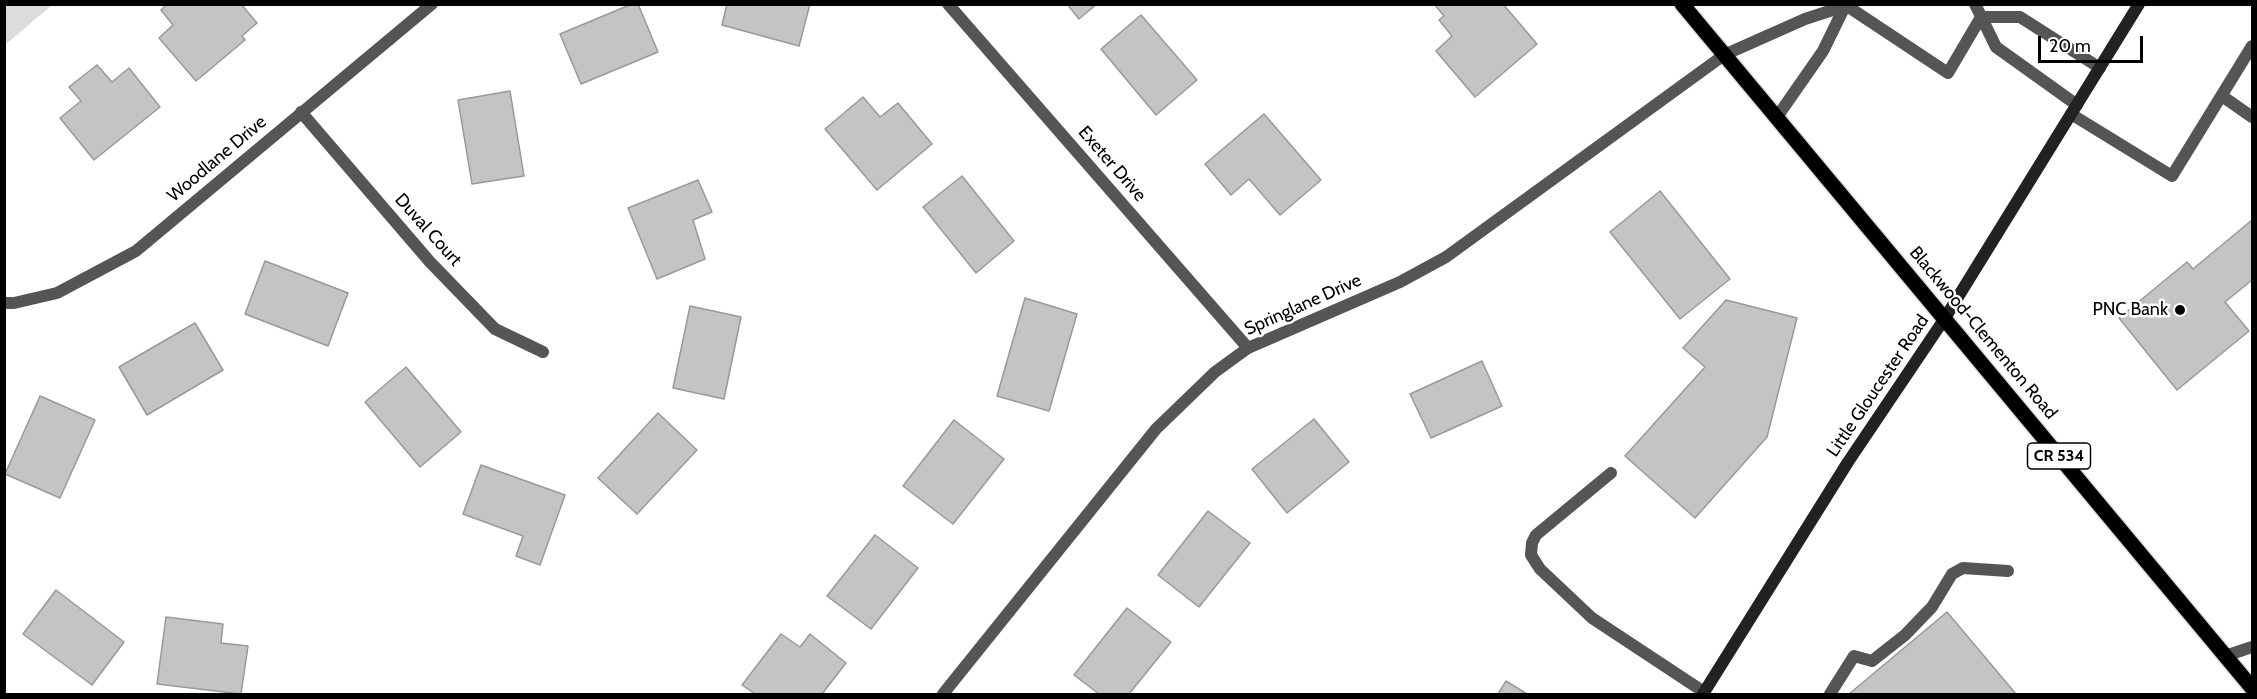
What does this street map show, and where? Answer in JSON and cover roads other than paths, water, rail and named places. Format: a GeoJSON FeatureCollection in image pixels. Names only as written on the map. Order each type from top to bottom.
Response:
{"type":"FeatureCollection","features":[{"type":"Feature","properties":{"kind":"main road","name":"Blackwood-Clementon Road"},"geometry":{"type":"LineString","coordinates":[[1682,4],[2253,688]]}},
{"type":"Feature","properties":{"kind":"street","name":"Woodlane Drive"},"geometry":{"type":"LineString","coordinates":[[4,303],[14,303],[57,293],[136,251],[432,4]]}},
{"type":"Feature","properties":{"kind":"street","name":"Exeter Drive"},"geometry":{"type":"LineString","coordinates":[[948,4],[1248,348]]}},
{"type":"Feature","properties":{"kind":"street"},"geometry":{"type":"LineString","coordinates":[[1975,4],[1996,47],[2074,110],[2172,176],[2253,46]]}},
{"type":"Feature","properties":{"kind":"street","name":"Little Gloucester Road"},"geometry":{"type":"LineString","coordinates":[[1703,693],[1848,462],[1945,318],[2139,4]]}},
{"type":"Feature","properties":{"kind":"street","name":"Springlane Drive"},"geometry":{"type":"LineString","coordinates":[[943,694],[1156,429],[1215,372],[1248,348],[1400,282],[1446,257],[1724,55],[1845,5]]}},
{"type":"Feature","properties":{"kind":"street"},"geometry":{"type":"LineString","coordinates":[[1777,117],[1823,51],[1845,5],[1948,73],[1981,17]]}},
{"type":"Feature","properties":{"kind":"street"},"geometry":{"type":"LineString","coordinates":[[1981,17],[2020,17],[2100,68]]}},
{"type":"Feature","properties":{"kind":"street"},"geometry":{"type":"LineString","coordinates":[[2222,96],[2253,117]]}},
{"type":"Feature","properties":{"kind":"street","name":"Duval Court"},"geometry":{"type":"LineString","coordinates":[[301,112],[430,262],[495,329],[543,352]]}},
{"type":"Feature","properties":{"kind":"street"},"geometry":{"type":"LineString","coordinates":[[1611,473],[1536,535],[1532,543],[1531,555],[1540,569],[1592,618],[1703,693]]}},
{"type":"Feature","properties":{"kind":"street"},"geometry":{"type":"LineString","coordinates":[[1830,694],[1854,656],[1872,661],[1905,635],[1932,607],[1952,574],[1963,568],[2008,571]]}},
{"type":"Feature","properties":{"kind":"street"},"geometry":{"type":"LineString","coordinates":[[2225,656],[2253,647]]}},
{"type":"Feature","properties":{"kind":"place","name":"PNC Bank"},"geometry":{"type":"Point","coordinates":[2180,310]}}]}
